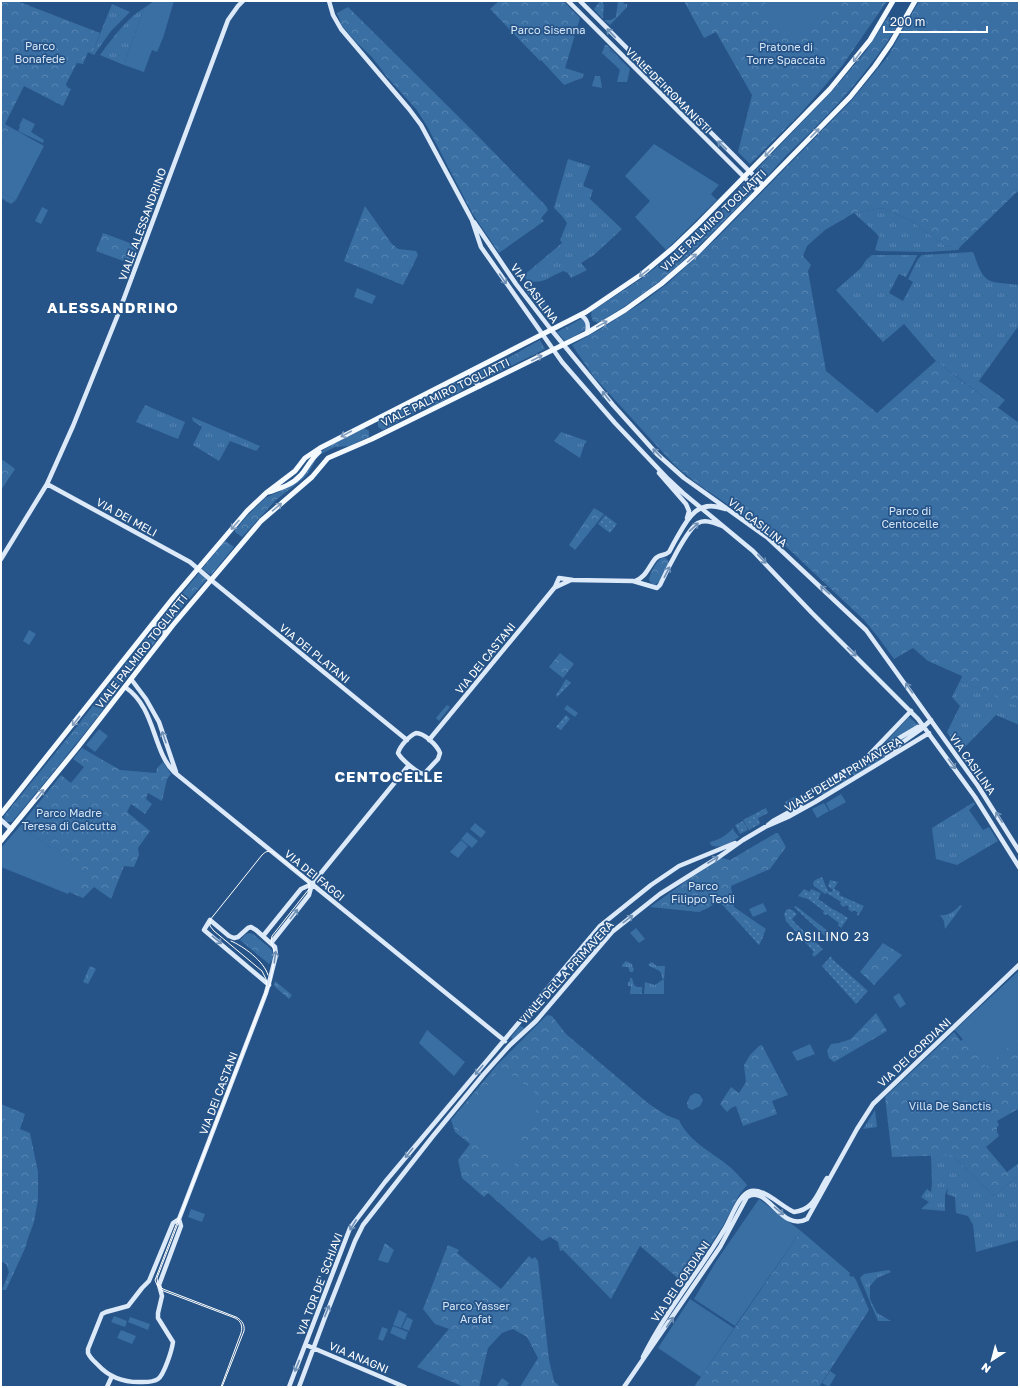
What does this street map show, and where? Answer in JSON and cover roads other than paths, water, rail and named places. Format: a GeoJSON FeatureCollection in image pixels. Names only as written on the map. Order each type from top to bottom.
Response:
{"type":"FeatureCollection","features":[{"type":"Feature","properties":{"kind":"main road","name":"VIALE PALMIRO TOGLIATTI"},"geometry":{"type":"LineString","coordinates":[[1,814],[198,568],[247,510],[266,493],[295,471],[302,460],[320,448],[580,315],[627,285],[656,263],[683,239],[750,172],[838,80],[870,40],[893,1]]}},
{"type":"Feature","properties":{"kind":"main road","name":"VIALE PALMIRO TOGLIATTI"},"geometry":{"type":"LineString","coordinates":[[1,840],[125,687],[165,635],[211,580],[261,521],[306,482],[319,462],[325,456],[330,453],[342,452],[367,442],[553,350],[626,310],[670,277],[698,252],[831,117],[860,84],[891,43],[915,1]]}},
{"type":"Feature","properties":{"kind":"main road","name":"VIALE PALMIRO TOGLIATTI"},"geometry":{"type":"LineString","coordinates":[[266,493],[293,482],[301,474],[310,460],[327,444]]}},
{"type":"Feature","properties":{"kind":"main road","name":"VIALE PALMIRO TOGLIATTI"},"geometry":{"type":"LineString","coordinates":[[266,493],[297,474],[306,460],[320,448]]}},
{"type":"Feature","properties":{"kind":"street","name":"VIALE ALESSANDRINO"},"geometry":{"type":"LineString","coordinates":[[1,559],[47,484],[98,366],[228,20],[243,1]]}},
{"type":"Feature","properties":{"kind":"street","name":"VIA CASILINA"},"geometry":{"type":"LineString","coordinates":[[329,1],[332,13],[341,29],[410,109],[422,127],[472,220],[481,247],[553,350],[572,374],[615,423],[679,490],[733,533],[758,556],[812,613],[911,711],[924,726],[979,802],[1019,867]]}},
{"type":"Feature","properties":{"kind":"street","name":"VIALE DEI ROMANISTI"},"geometry":{"type":"LineString","coordinates":[[568,1],[758,190]]}},
{"type":"Feature","properties":{"kind":"street","name":"VIALE DEI ROMANISTI"},"geometry":{"type":"LineString","coordinates":[[580,1],[763,185]]}},
{"type":"Feature","properties":{"kind":"street","name":"VIA CASILINA"},"geometry":{"type":"LineString","coordinates":[[472,220],[482,232],[516,284],[563,344],[631,426],[676,472],[768,538],[861,624],[878,644],[984,795],[1019,851]]}},
{"type":"Feature","properties":{"kind":"street"},"geometry":{"type":"LineString","coordinates":[[580,315],[588,322],[587,332]]}},
{"type":"Feature","properties":{"kind":"street"},"geometry":{"type":"LineString","coordinates":[[471,371],[472,379],[480,386]]}},
{"type":"Feature","properties":{"kind":"street","name":"VIA CASILINA"},"geometry":{"type":"LineString","coordinates":[[651,462],[687,505],[689,512],[686,521]]}},
{"type":"Feature","properties":{"kind":"street","name":"VIA DEI MELI"},"geometry":{"type":"LineString","coordinates":[[47,484],[187,560],[211,580]]}},
{"type":"Feature","properties":{"kind":"street"},"geometry":{"type":"LineString","coordinates":[[633,581],[644,576],[657,557],[669,551],[686,521],[694,512],[701,508],[715,507],[733,512]]}},
{"type":"Feature","properties":{"kind":"street"},"geometry":{"type":"LineString","coordinates":[[573,580],[633,581],[655,588],[659,587],[691,529],[699,522],[710,522],[722,526],[733,533]]}},
{"type":"Feature","properties":{"kind":"street","name":"VIA DEI CASTANI"},"geometry":{"type":"LineString","coordinates":[[429,740],[555,587],[560,578],[573,580]]}},
{"type":"Feature","properties":{"kind":"street","name":"VIA DEI PLATANI"},"geometry":{"type":"LineString","coordinates":[[211,580],[407,740]]}},
{"type":"Feature","properties":{"kind":"street","name":"VIA DEI CASTANI"},"geometry":{"type":"LineString","coordinates":[[555,587],[573,580]]}},
{"type":"Feature","properties":{"kind":"street"},"geometry":{"type":"LineString","coordinates":[[152,625],[159,625],[163,627],[165,635]]}},
{"type":"Feature","properties":{"kind":"street"},"geometry":{"type":"LineString","coordinates":[[131,679],[146,699],[159,722],[176,774]]}},
{"type":"Feature","properties":{"kind":"street","name":"VIA DEI FAGGI"},"geometry":{"type":"LineString","coordinates":[[125,687],[135,696],[144,710],[151,722],[166,761],[176,774],[510,1045]]}},
{"type":"Feature","properties":{"kind":"street","name":"VIALE DELLA PRIMAVERA"},"geometry":{"type":"LineString","coordinates":[[382,1200],[433,1136],[510,1045],[536,1021],[612,932],[660,894],[719,857],[742,840],[765,827],[773,820],[800,806],[810,792],[866,758],[911,711]]}},
{"type":"Feature","properties":{"kind":"street"},"geometry":{"type":"LineString","coordinates":[[882,762],[900,744],[931,720]]}},
{"type":"Feature","properties":{"kind":"street"},"geometry":{"type":"LineString","coordinates":[[866,758],[916,728],[924,726]]}},
{"type":"Feature","properties":{"kind":"street"},"geometry":{"type":"LineString","coordinates":[[418,733],[429,740],[439,750],[440,756],[424,774],[420,773],[409,765],[400,757],[398,753],[412,734],[418,733]]}},
{"type":"Feature","properties":{"kind":"street","name":"VIALE DELLA PRIMAVERA"},"geometry":{"type":"LineString","coordinates":[[765,827],[775,824],[794,814],[929,733]]}},
{"type":"Feature","properties":{"kind":"street"},"geometry":{"type":"LineString","coordinates":[[263,936],[301,889],[312,884],[409,765]]}},
{"type":"Feature","properties":{"kind":"street"},"geometry":{"type":"LineString","coordinates":[[1,820],[11,829]]}},
{"type":"Feature","properties":{"kind":"street","name":"VIALE DELLA PRIMAVERA"},"geometry":{"type":"LineString","coordinates":[[392,1174],[598,928],[614,913],[682,864],[742,840]]}},
{"type":"Feature","properties":{"kind":"street"},"geometry":{"type":"LineString","coordinates":[[269,985],[204,930],[210,920],[232,938],[237,937],[250,927],[255,929],[271,942],[310,894],[312,884]]}},
{"type":"Feature","properties":{"kind":"street","name":"VIA DEI CASTANI"},"geometry":{"type":"LineString","coordinates":[[178,1219],[269,985],[276,952],[275,947],[271,942]]}},
{"type":"Feature","properties":{"kind":"street","name":"VIA DEI GORDIANI"},"geometry":{"type":"LineString","coordinates":[[807,1219],[861,1121],[876,1101],[1019,965]]}},
{"type":"Feature","properties":{"kind":"street","name":"VIA DEI GORDIANI"},"geometry":{"type":"LineString","coordinates":[[802,1211],[809,1208],[837,1164]]}},
{"type":"Feature","properties":{"kind":"street","name":"VIA TOR DE' SCHIAVI"},"geometry":{"type":"LineString","coordinates":[[289,1387],[350,1228],[392,1174]]}},
{"type":"Feature","properties":{"kind":"street","name":"VIA DEI GORDIANI"},"geometry":{"type":"LineString","coordinates":[[639,1366],[654,1336],[724,1231],[742,1195],[749,1191],[758,1191],[794,1212]]}},
{"type":"Feature","properties":{"kind":"street","name":"VIA DEI GORDIANI"},"geometry":{"type":"LineString","coordinates":[[624,1387],[652,1349],[720,1247],[746,1197],[754,1194],[759,1196],[794,1222]]}},
{"type":"Feature","properties":{"kind":"street","name":"VIA TOR DE' SCHIAVI"},"geometry":{"type":"LineString","coordinates":[[299,1387],[357,1235],[382,1200]]}},
{"type":"Feature","properties":{"kind":"street"},"geometry":{"type":"LineString","coordinates":[[802,1211],[806,1214],[807,1219],[800,1222],[794,1222],[791,1217],[794,1212],[802,1211]]}},
{"type":"Feature","properties":{"kind":"street"},"geometry":{"type":"LineString","coordinates":[[178,1219],[181,1226],[159,1284],[162,1298],[157,1316],[159,1322],[172,1338],[173,1344],[160,1378],[151,1382],[125,1381],[103,1371],[91,1358],[87,1350],[100,1316],[105,1312],[128,1306],[143,1286],[149,1281],[173,1223],[178,1219]]}},
{"type":"Feature","properties":{"kind":"street","name":"VIA ANAGNI"},"geometry":{"type":"LineString","coordinates":[[306,1344],[404,1387]]}},
{"type":"Feature","properties":{"kind":"street"},"geometry":{"type":"LineString","coordinates":[[107,1387],[112,1376]]}},
{"type":"Feature","properties":{"kind":"street"},"geometry":{"type":"LineString","coordinates":[[121,1386],[125,1381]]}},
{"type":"Feature","properties":{"kind":"tram line"},"geometry":{"type":"LineString","coordinates":[[221,1387],[241,1333],[242,1326],[240,1322],[235,1318],[161,1290],[155,1280],[267,988],[266,979],[262,971],[214,931],[210,926],[210,920],[262,855],[265,852],[270,851],[305,878],[309,883],[309,889],[272,936],[271,941],[275,955],[270,984],[157,1278],[158,1284],[163,1289],[236,1317],[243,1323],[244,1331],[222,1387]]}},
{"type":"Feature","properties":{"kind":"tram line"},"geometry":{"type":"LineString","coordinates":[[231,941],[241,946],[258,959],[268,975]]}},
{"type":"Feature","properties":{"kind":"district","name":"ALESSANDRINO"},"geometry":{"type":"Point","coordinates":[113,307]}},
{"type":"Feature","properties":{"kind":"district","name":"CENTOCELLE"},"geometry":{"type":"Point","coordinates":[389,776]}},
{"type":"Feature","properties":{"kind":"district","name":"CASILINO 23"},"geometry":{"type":"Point","coordinates":[828,936]}},
{"type":"Feature","properties":{"kind":"park label","name":"Parco Sisenna"},"geometry":{"type":"Point","coordinates":[548,29]}},
{"type":"Feature","properties":{"kind":"park label","name":"Parco Bonafede"},"geometry":{"type":"Point","coordinates":[40,51]}},
{"type":"Feature","properties":{"kind":"park label","name":"Pratone di Torre Spaccata"},"geometry":{"type":"Point","coordinates":[786,52]}},
{"type":"Feature","properties":{"kind":"park label","name":"Parco di Centocelle"},"geometry":{"type":"Point","coordinates":[910,516]}},
{"type":"Feature","properties":{"kind":"park label","name":"Parco Madre Teresa di Calcutta"},"geometry":{"type":"Point","coordinates":[69,818]}},
{"type":"Feature","properties":{"kind":"park label","name":"Parco Filippo Teoli"},"geometry":{"type":"Point","coordinates":[703,891]}},
{"type":"Feature","properties":{"kind":"park label","name":"Villa De Sanctis"},"geometry":{"type":"Point","coordinates":[950,1105]}},
{"type":"Feature","properties":{"kind":"park label","name":"Parco Yasser Arafat"},"geometry":{"type":"Point","coordinates":[476,1311]}}]}
